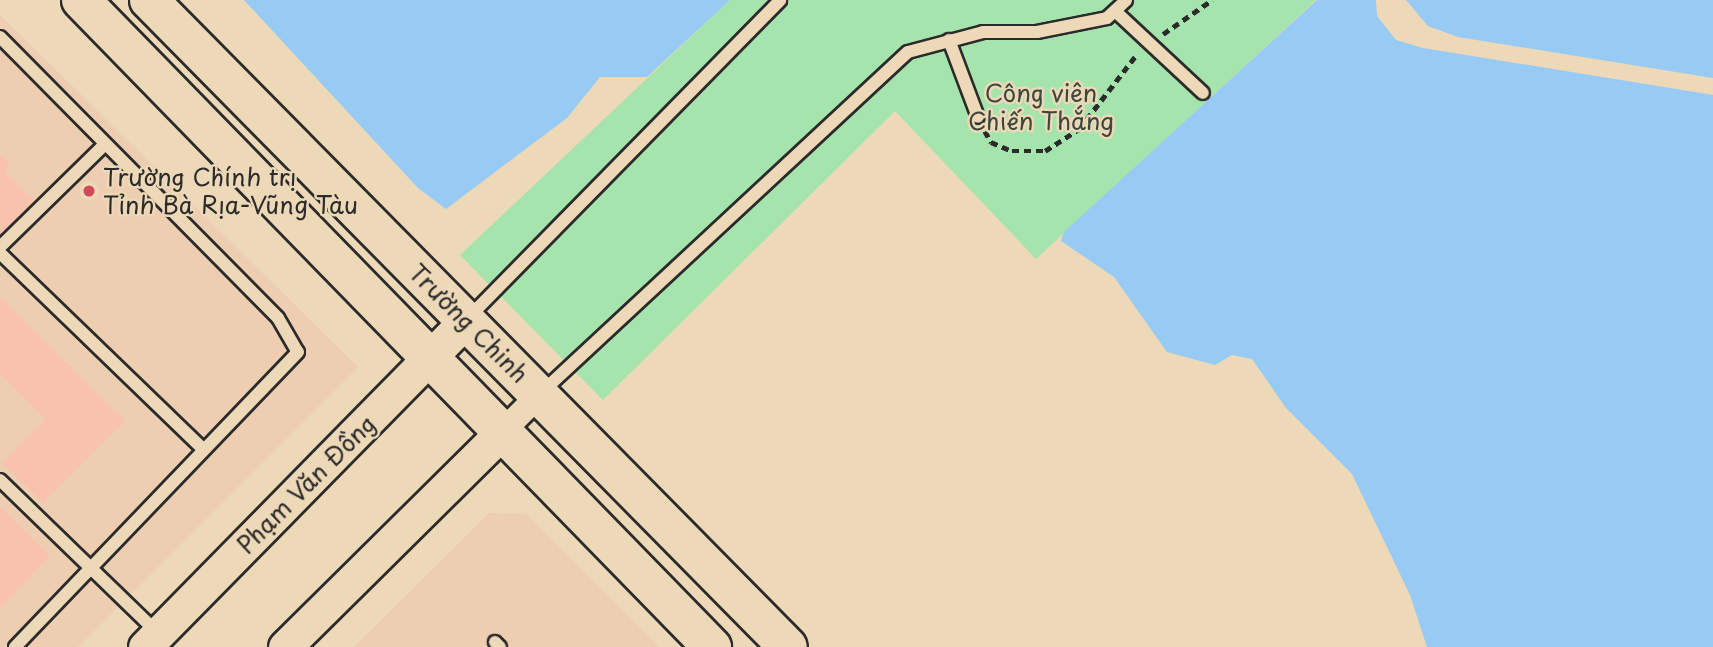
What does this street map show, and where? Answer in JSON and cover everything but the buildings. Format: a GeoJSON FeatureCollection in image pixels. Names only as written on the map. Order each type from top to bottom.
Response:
{"type":"FeatureCollection","features":[{"type":"Feature","properties":{"kind":"highway","name":"Trường Chinh"},"geometry":{"type":"LineString","coordinates":[[81,0],[712,647]]}},
{"type":"Feature","properties":{"kind":"highway","name":"Trường Chinh"},"geometry":{"type":"LineString","coordinates":[[149,0],[788,647]]}},
{"type":"Feature","properties":{"kind":"street","name":"Phạm Văn Đồng"},"geometry":{"type":"LineString","coordinates":[[151,640],[466,320]]}},
{"type":"Feature","properties":{"kind":"street"},"geometry":{"type":"LineString","coordinates":[[285,647],[540,394]]}},
{"type":"Feature","properties":{"kind":"lane"},"geometry":{"type":"LineString","coordinates":[[466,320],[780,0]]}},
{"type":"Feature","properties":{"kind":"lane"},"geometry":{"type":"LineString","coordinates":[[540,394],[908,52],[983,32],[1037,32],[1107,18],[1126,0]]}},
{"type":"Feature","properties":{"kind":"lane"},"geometry":{"type":"LineString","coordinates":[[1115,10],[1203,93]]}},
{"type":"Feature","properties":{"kind":"lane"},"geometry":{"type":"LineString","coordinates":[[0,37],[295,340],[298,352],[289,366],[203,449],[15,647]]}},
{"type":"Feature","properties":{"kind":"lane"},"geometry":{"type":"LineString","coordinates":[[949,40],[978,117]]}},
{"type":"Feature","properties":{"kind":"lane"},"geometry":{"type":"LineString","coordinates":[[0,247],[105,144]]}},
{"type":"Feature","properties":{"kind":"lane"},"geometry":{"type":"LineString","coordinates":[[0,253],[203,449]]}},
{"type":"Feature","properties":{"kind":"lane"},"geometry":{"type":"LineString","coordinates":[[0,480],[91,567],[151,640]]}},
{"type":"Feature","properties":{"kind":"path"},"geometry":{"type":"LineString","coordinates":[[978,117],[991,142],[1012,150],[1045,151],[1079,129],[1136,55],[1212,0]]}},
{"type":"Feature","properties":{"kind":"shaded area","name":"Trường Chính trị Tỉnh Bà Rịa-Vũng Tàu"},"geometry":{"type":"Polygon","coordinates":[[[0,15],[358,367],[78,647],[0,647],[0,15]]]}},
{"type":"Feature","properties":{"kind":"shaded area"},"geometry":{"type":"Polygon","coordinates":[[[489,513],[526,514],[659,647],[354,647],[489,513]]]}},
{"type":"Feature","properties":{"kind":"green space","name":"Công viên Chiến Thắng"},"geometry":{"type":"Polygon","coordinates":[[[730,0],[1316,0],[1036,259],[895,111],[603,400],[460,255],[730,0]]]}},
{"type":"Feature","properties":{"kind":"water"},"geometry":{"type":"Polygon","coordinates":[[[244,0],[730,0],[647,77],[600,77],[567,118],[446,209],[418,188],[244,0]]]}},
{"type":"Feature","properties":{"kind":"water"},"geometry":{"type":"Polygon","coordinates":[[[1317,0],[1376,0],[1377,16],[1396,40],[1423,48],[1713,95],[1713,647],[1427,647],[1410,595],[1352,474],[1286,408],[1252,359],[1232,355],[1215,365],[1167,352],[1114,277],[1061,241],[1064,232],[1317,0]]]}},
{"type":"Feature","properties":{"kind":"water"},"geometry":{"type":"Polygon","coordinates":[[[1406,0],[1713,0],[1713,78],[1458,37],[1428,26],[1406,0]]]}},
{"type":"Feature","properties":{"kind":"place","name":"Trường Chính trị Tỉnh Bà Rịa-Vũng Tàu"},"geometry":{"type":"Point","coordinates":[89,191]}}]}
